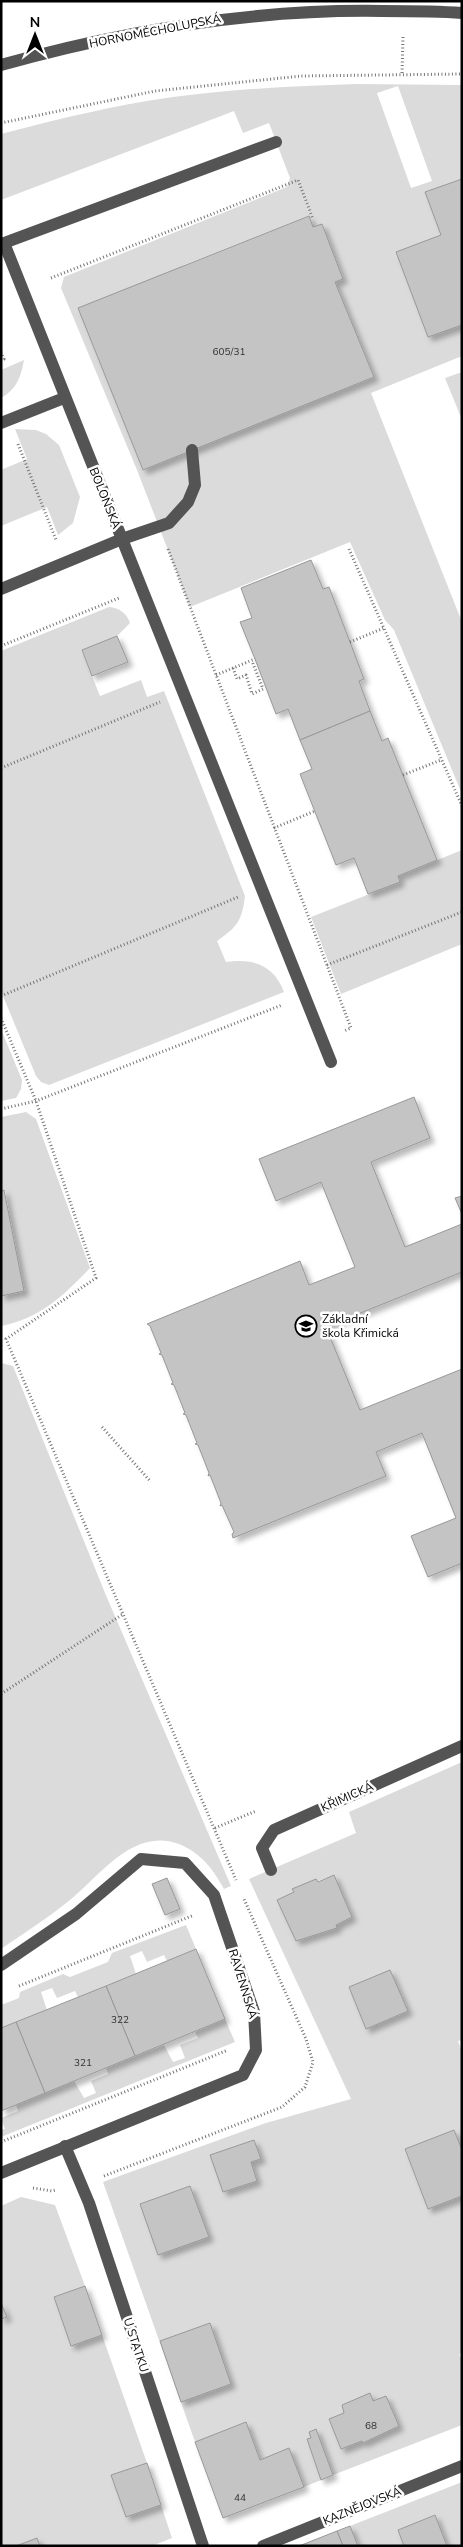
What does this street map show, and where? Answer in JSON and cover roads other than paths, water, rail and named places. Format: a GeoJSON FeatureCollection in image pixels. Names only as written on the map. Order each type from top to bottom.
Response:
{"type":"FeatureCollection","features":[{"type":"Feature","properties":{"kind":"street","name":"HORNOMĚCHOLUPSKÁ"},"geometry":{"type":"LineString","coordinates":[[1,65],[36,55],[192,22],[263,14],[324,10],[462,14]]}},
{"type":"Feature","properties":{"kind":"street","name":"BOLOŇSKÁ"},"geometry":{"type":"LineString","coordinates":[[1,589],[122,539],[64,398],[4,243],[276,142]]}},
{"type":"Feature","properties":{"kind":"street"},"geometry":{"type":"LineString","coordinates":[[5,421],[64,398]]}},
{"type":"Feature","properties":{"kind":"street"},"geometry":{"type":"LineString","coordinates":[[192,450],[195,485],[188,502],[169,522],[122,539],[331,1062]]}},
{"type":"Feature","properties":{"kind":"street","name":"KŘIMICKÁ"},"geometry":{"type":"LineString","coordinates":[[271,1870],[262,1848],[274,1830],[462,1746]]}},
{"type":"Feature","properties":{"kind":"street","name":"RAVENNSKÁ"},"geometry":{"type":"LineString","coordinates":[[1,1965],[76,1914],[141,1859],[186,1863],[214,1895],[254,2012],[257,2038],[256,2050],[243,2075],[1,2173]]}},
{"type":"Feature","properties":{"kind":"street","name":"U STATKU"},"geometry":{"type":"LineString","coordinates":[[65,2146],[89,2203],[203,2546]]}},
{"type":"Feature","properties":{"kind":"street","name":"KAZNĚJOVSKÁ"},"geometry":{"type":"LineString","coordinates":[[263,2546],[462,2466]]}},
{"type":"Feature","properties":{"kind":"place","name":"Základní škola Křimická"},"geometry":{"type":"Point","coordinates":[306,1326]}}]}
